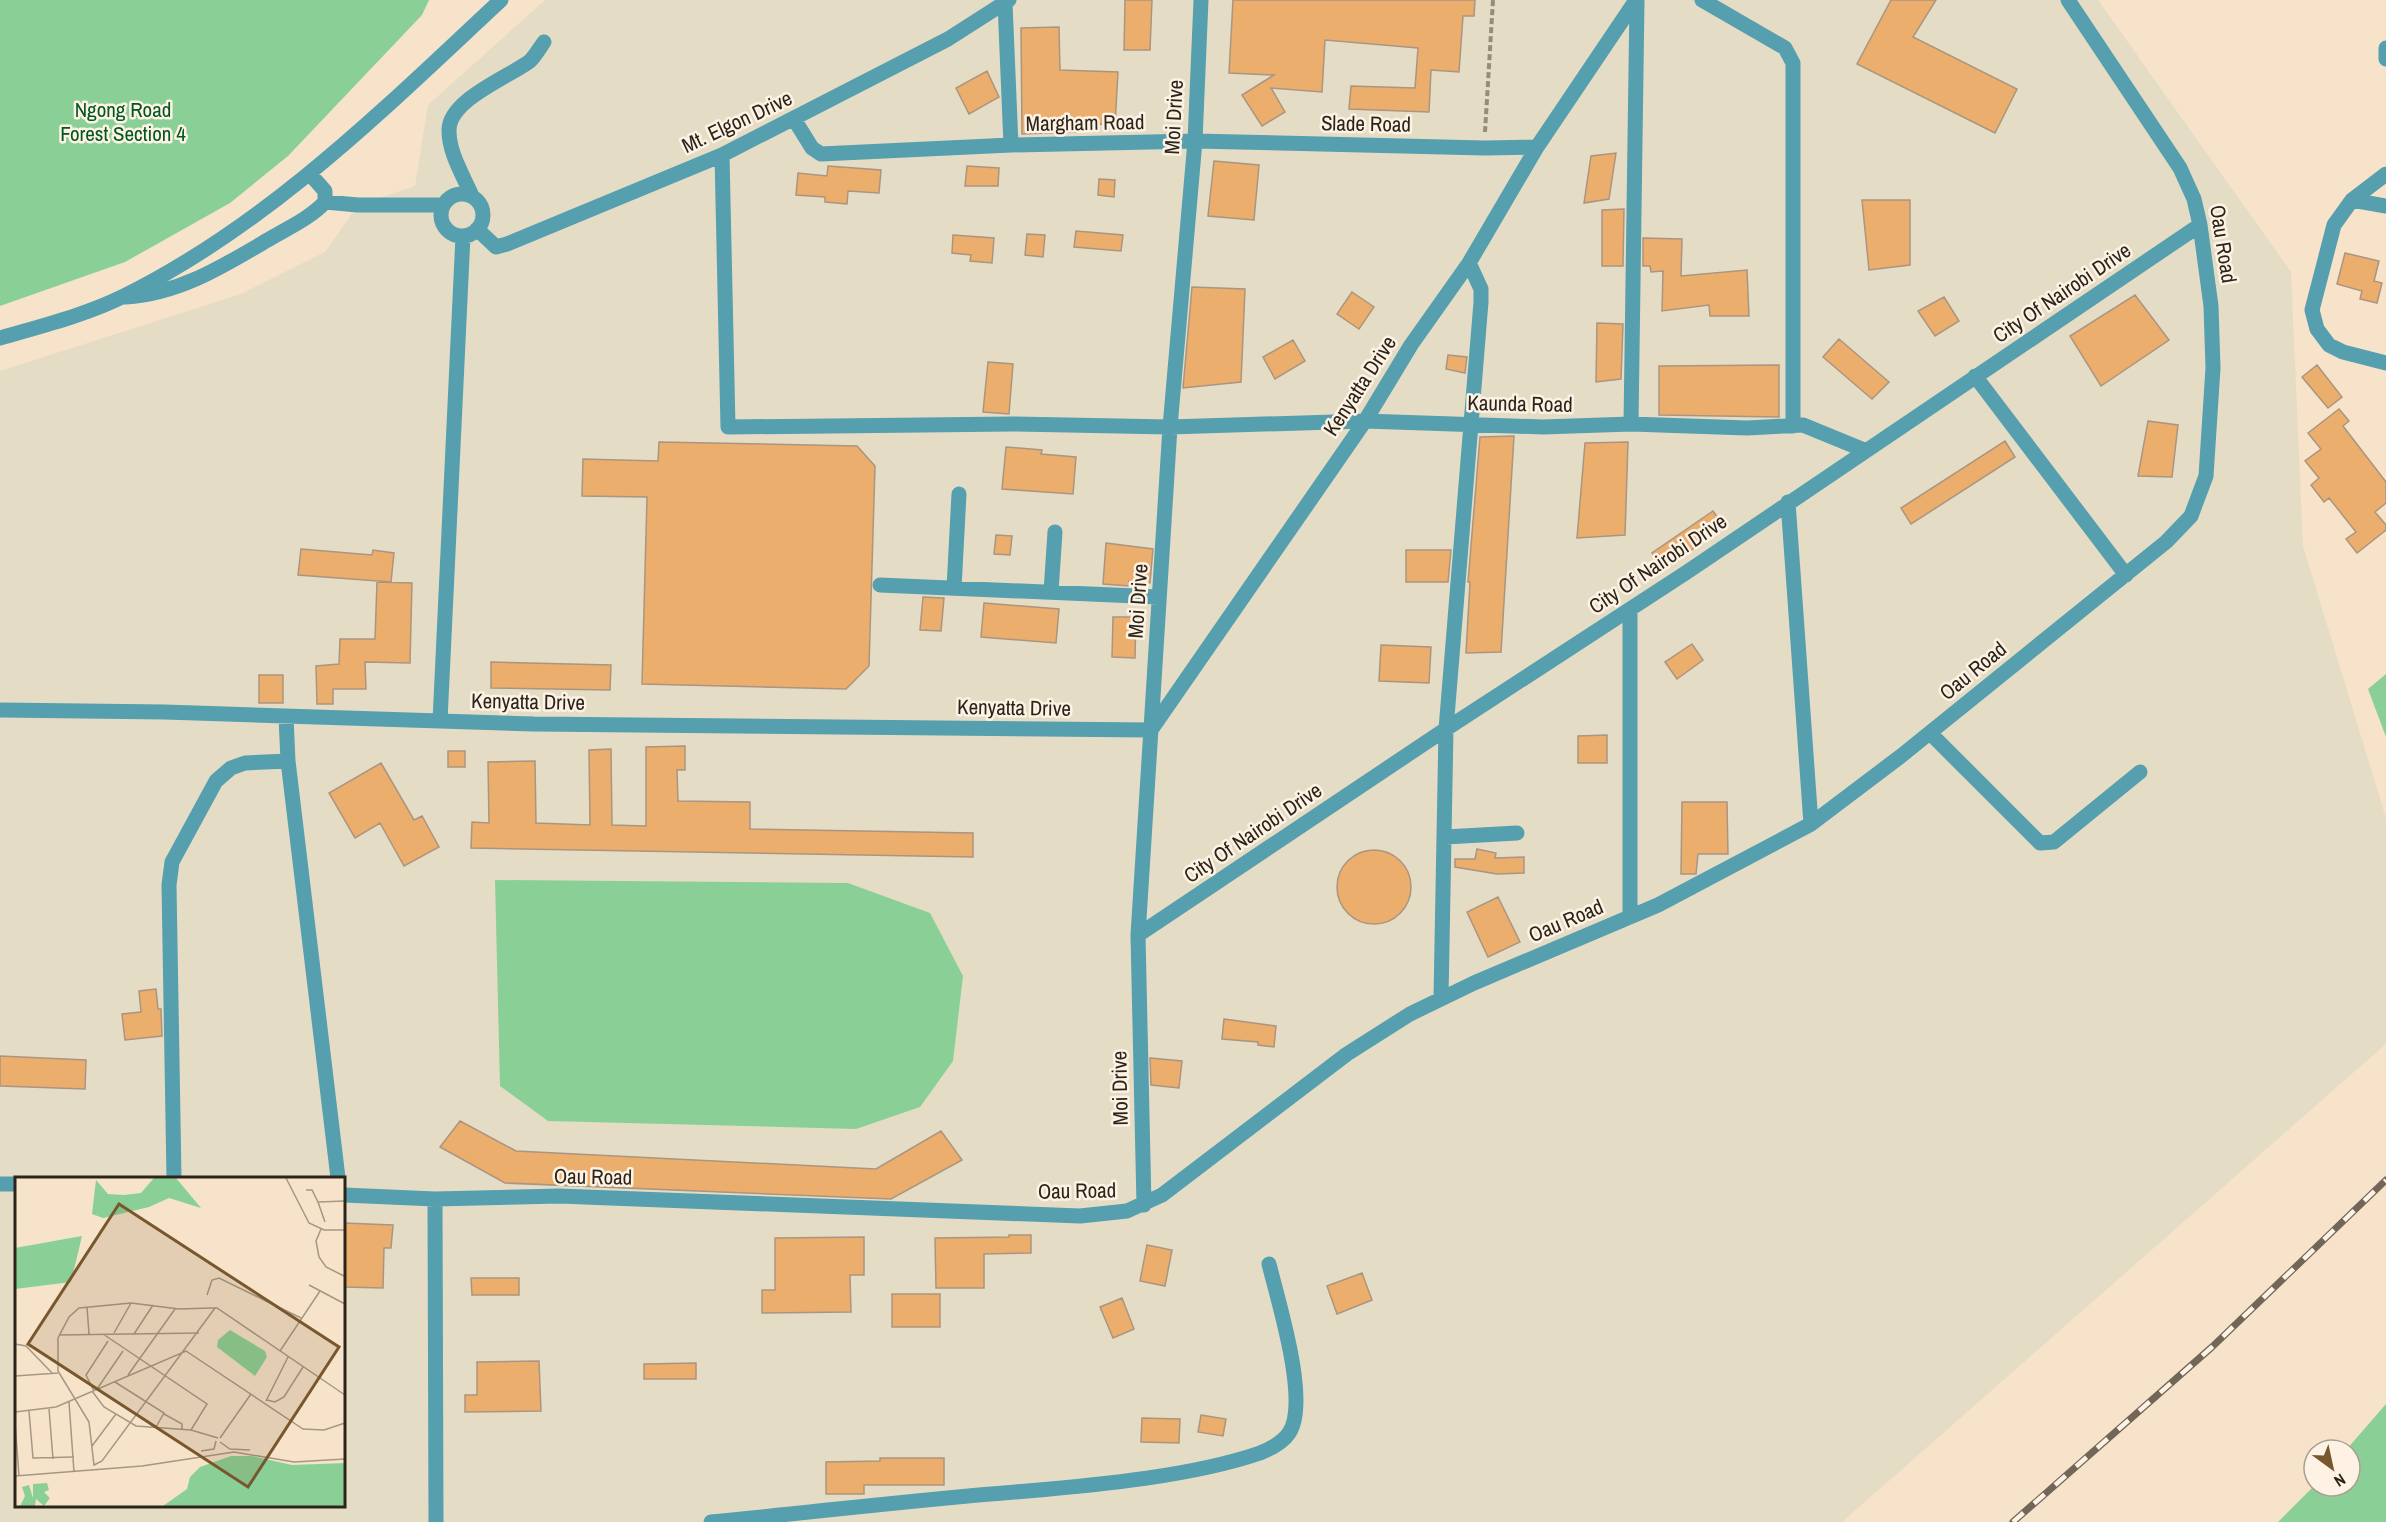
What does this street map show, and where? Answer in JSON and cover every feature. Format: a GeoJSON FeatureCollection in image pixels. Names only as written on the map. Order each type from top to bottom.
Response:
{"type":"FeatureCollection","features":[{"type":"Feature","properties":{"kind":"street"},"geometry":{"type":"LineString","coordinates":[[0,338],[123,297],[233,231],[310,174],[501,0]]}},
{"type":"Feature","properties":{"kind":"street","name":"Moi Drive"},"geometry":{"type":"LineString","coordinates":[[1144,1205],[1138,935],[1170,427],[1194,141],[1201,0]]}},
{"type":"Feature","properties":{"kind":"street"},"geometry":{"type":"LineString","coordinates":[[1631,424],[1636,0]]}},
{"type":"Feature","properties":{"kind":"street","name":"Kenyatta Drive"},"geometry":{"type":"LineString","coordinates":[[0,710],[165,712],[534,724],[1151,730],[1365,421],[1411,345],[1469,263],[1537,147],[1636,0]]}},
{"type":"Feature","properties":{"kind":"street"},"geometry":{"type":"LineString","coordinates":[[1702,0],[1785,48],[1793,63],[1793,426]]}},
{"type":"Feature","properties":{"kind":"street","name":"Oau Road"},"geometry":{"type":"LineString","coordinates":[[345,1195],[435,1199],[570,1197],[1080,1216],[1112,1214],[1144,1205],[1177,1185],[1347,1054],[1410,1014],[1441,998],[1702,884],[1811,824],[1929,733],[2180,530],[2191,516],[2206,476],[2212,408],[2213,346],[2211,306],[2200,225],[2194,199],[2180,168],[2068,0]]}},
{"type":"Feature","properties":{"kind":"street","name":"Margham Road"},"geometry":{"type":"LineString","coordinates":[[1007,1],[1011,145],[1194,141]]}},
{"type":"Feature","properties":{"kind":"street","name":"Mt. Elgon Drive"},"geometry":{"type":"LineString","coordinates":[[477,229],[496,246],[507,244],[722,155],[948,39],[1007,1]]}},
{"type":"Feature","properties":{"kind":"street"},"geometry":{"type":"LineString","coordinates":[[472,195],[461,193],[450,196],[443,205],[441,216],[444,226],[452,234],[463,236],[477,229],[483,213],[480,203],[472,195],[451,148],[448,128],[459,109],[475,94],[532,59],[543,42]]}},
{"type":"Feature","properties":{"kind":"street"},"geometry":{"type":"LineString","coordinates":[[2386,48],[2386,59]]}},
{"type":"Feature","properties":{"kind":"street"},"geometry":{"type":"LineString","coordinates":[[794,119],[812,148],[820,154],[1011,145]]}},
{"type":"Feature","properties":{"kind":"street","name":"Slade Road"},"geometry":{"type":"LineString","coordinates":[[1194,141],[1484,148],[1537,147]]}},
{"type":"Feature","properties":{"kind":"street","name":"Kaunda Road"},"geometry":{"type":"LineString","coordinates":[[722,155],[728,427],[1001,424],[1170,427],[1365,421],[1543,427],[1631,424],[1747,428],[1793,426],[1810,427],[1864,450]]}},
{"type":"Feature","properties":{"kind":"street"},"geometry":{"type":"LineString","coordinates":[[310,174],[325,191],[325,202]]}},
{"type":"Feature","properties":{"kind":"street"},"geometry":{"type":"LineString","coordinates":[[2386,174],[2352,200],[2334,225],[2312,310],[2317,329],[2329,345],[2343,352],[2386,363]]}},
{"type":"Feature","properties":{"kind":"street"},"geometry":{"type":"LineString","coordinates":[[2352,200],[2386,206]]}},
{"type":"Feature","properties":{"kind":"street"},"geometry":{"type":"LineString","coordinates":[[123,297],[155,295],[211,272],[304,219],[325,202],[358,206],[443,205]]}},
{"type":"Feature","properties":{"kind":"street","name":"City Of Nairobi Drive"},"geometry":{"type":"LineString","coordinates":[[1138,935],[1630,609],[2200,225]]}},
{"type":"Feature","properties":{"kind":"street"},"geometry":{"type":"LineString","coordinates":[[440,721],[463,236]]}},
{"type":"Feature","properties":{"kind":"street"},"geometry":{"type":"LineString","coordinates":[[1441,998],[1446,729],[1473,424],[1481,296],[1477,279],[1469,263]]}},
{"type":"Feature","properties":{"kind":"street"},"geometry":{"type":"LineString","coordinates":[[1975,376],[2126,575]]}},
{"type":"Feature","properties":{"kind":"street"},"geometry":{"type":"LineString","coordinates":[[954,588],[959,494]]}},
{"type":"Feature","properties":{"kind":"street"},"geometry":{"type":"LineString","coordinates":[[1788,502],[1811,824]]}},
{"type":"Feature","properties":{"kind":"street"},"geometry":{"type":"LineString","coordinates":[[1051,592],[1055,532]]}},
{"type":"Feature","properties":{"kind":"street"},"geometry":{"type":"LineString","coordinates":[[880,585],[1160,597]]}},
{"type":"Feature","properties":{"kind":"street"},"geometry":{"type":"LineString","coordinates":[[1629,917],[1630,609]]}},
{"type":"Feature","properties":{"kind":"street"},"geometry":{"type":"LineString","coordinates":[[286,717],[288,761],[338,1177]]}},
{"type":"Feature","properties":{"kind":"street"},"geometry":{"type":"LineString","coordinates":[[1929,733],[2040,843],[2054,842],[2140,772]]}},
{"type":"Feature","properties":{"kind":"street"},"geometry":{"type":"LineString","coordinates":[[174,1177],[169,885],[172,862],[216,781],[223,774],[245,763],[288,761]]}},
{"type":"Feature","properties":{"kind":"street"},"geometry":{"type":"LineString","coordinates":[[1444,837],[1517,833]]}},
{"type":"Feature","properties":{"kind":"street"},"geometry":{"type":"LineString","coordinates":[[435,1199],[436,1522]]}},
{"type":"Feature","properties":{"kind":"street"},"geometry":{"type":"LineString","coordinates":[[711,1522],[1074,1488],[1183,1471],[1267,1449],[1290,1431],[1298,1402],[1295,1378],[1269,1264]]}},
{"type":"Feature","properties":{"kind":"path"},"geometry":{"type":"LineString","coordinates":[[1484,148],[1493,0]]}},
{"type":"Feature","properties":{"kind":"shaded area"},"geometry":{"type":"Polygon","coordinates":[[[545,0],[2098,0],[2291,272],[2303,546],[2386,818],[2386,1044],[1842,1522],[0,1522],[0,371],[241,294],[325,252],[358,205],[415,186],[428,105],[545,0]]]}},
{"type":"Feature","properties":{"kind":"green space","name":"Ngong Road Forest Section 4"},"geometry":{"type":"Polygon","coordinates":[[[0,0],[429,0],[422,15],[288,156],[230,203],[125,262],[0,306],[0,0]]]}},
{"type":"Feature","properties":{"kind":"green space"},"geometry":{"type":"Polygon","coordinates":[[[2386,674],[2386,737],[2368,689],[2386,674]]]}},
{"type":"Feature","properties":{"kind":"green space"},"geometry":{"type":"Polygon","coordinates":[[[495,880],[848,883],[930,913],[963,976],[953,1061],[920,1107],[856,1129],[548,1121],[500,1086],[495,880]]]}},
{"type":"Feature","properties":{"kind":"green space"},"geometry":{"type":"Polygon","coordinates":[[[2386,1404],[2386,1522],[2278,1522],[2302,1498],[2362,1498],[2362,1438],[2356,1438],[2386,1404]]]}},
{"type":"Feature","properties":{"kind":"building"},"geometry":{"type":"Polygon","coordinates":[[[1125,0],[1152,0],[1150,50],[1124,50],[1125,0]]]}},
{"type":"Feature","properties":{"kind":"building"},"geometry":{"type":"Polygon","coordinates":[[[1233,0],[1475,0],[1474,16],[1463,16],[1459,72],[1431,70],[1429,112],[1349,109],[1351,86],[1415,88],[1418,48],[1325,40],[1322,92],[1271,88],[1285,112],[1262,126],[1242,95],[1274,75],[1229,73],[1233,0]]]}},
{"type":"Feature","properties":{"kind":"building"},"geometry":{"type":"Polygon","coordinates":[[[1891,0],[1936,0],[1913,37],[2017,89],[1995,133],[1857,64],[1891,0]]]}},
{"type":"Feature","properties":{"kind":"building"},"geometry":{"type":"Polygon","coordinates":[[[1059,27],[1060,70],[1118,72],[1115,125],[1076,123],[1076,132],[1022,134],[1021,28],[1059,27]]]}},
{"type":"Feature","properties":{"kind":"building"},"geometry":{"type":"Polygon","coordinates":[[[987,71],[999,97],[969,114],[956,88],[987,71]]]}},
{"type":"Feature","properties":{"kind":"building"},"geometry":{"type":"Polygon","coordinates":[[[1616,153],[1609,199],[1584,203],[1591,156],[1616,153]]]}},
{"type":"Feature","properties":{"kind":"building"},"geometry":{"type":"Polygon","coordinates":[[[1214,161],[1259,165],[1254,220],[1208,216],[1214,161]]]}},
{"type":"Feature","properties":{"kind":"building"},"geometry":{"type":"Polygon","coordinates":[[[828,166],[881,170],[879,193],[848,191],[847,204],[825,202],[825,197],[796,195],[798,173],[827,176],[828,166]]]}},
{"type":"Feature","properties":{"kind":"building"},"geometry":{"type":"Polygon","coordinates":[[[967,166],[999,168],[998,186],[965,186],[967,166]]]}},
{"type":"Feature","properties":{"kind":"building"},"geometry":{"type":"Polygon","coordinates":[[[1099,179],[1115,180],[1114,197],[1098,195],[1099,179]]]}},
{"type":"Feature","properties":{"kind":"building"},"geometry":{"type":"Polygon","coordinates":[[[1862,200],[1910,200],[1910,265],[1869,270],[1862,200]]]}},
{"type":"Feature","properties":{"kind":"building"},"geometry":{"type":"Polygon","coordinates":[[[1624,209],[1623,266],[1602,266],[1602,210],[1624,209]]]}},
{"type":"Feature","properties":{"kind":"building"},"geometry":{"type":"Polygon","coordinates":[[[1076,231],[1123,235],[1121,251],[1074,247],[1076,231]]]}},
{"type":"Feature","properties":{"kind":"building"},"geometry":{"type":"Polygon","coordinates":[[[1027,234],[1045,235],[1043,257],[1025,255],[1027,234]]]}},
{"type":"Feature","properties":{"kind":"building"},"geometry":{"type":"Polygon","coordinates":[[[953,235],[994,238],[992,263],[970,261],[971,255],[952,253],[953,235]]]}},
{"type":"Feature","properties":{"kind":"building"},"geometry":{"type":"Polygon","coordinates":[[[1643,238],[1682,239],[1681,276],[1747,270],[1749,316],[1710,316],[1709,305],[1662,311],[1663,271],[1651,272],[1650,266],[1643,266],[1643,238]]]}},
{"type":"Feature","properties":{"kind":"building"},"geometry":{"type":"Polygon","coordinates":[[[2345,253],[2379,261],[2374,281],[2382,283],[2377,303],[2360,299],[2362,291],[2337,284],[2345,253]]]}},
{"type":"Feature","properties":{"kind":"building"},"geometry":{"type":"Polygon","coordinates":[[[1192,287],[1245,289],[1241,382],[1183,388],[1192,287]]]}},
{"type":"Feature","properties":{"kind":"building"},"geometry":{"type":"Polygon","coordinates":[[[1352,292],[1374,307],[1359,329],[1337,314],[1352,292]]]}},
{"type":"Feature","properties":{"kind":"building"},"geometry":{"type":"Polygon","coordinates":[[[2135,295],[2169,340],[2101,386],[2070,336],[2135,295]]]}},
{"type":"Feature","properties":{"kind":"building"},"geometry":{"type":"Polygon","coordinates":[[[1944,297],[1959,321],[1935,336],[1918,311],[1944,297]]]}},
{"type":"Feature","properties":{"kind":"building"},"geometry":{"type":"Polygon","coordinates":[[[1597,323],[1623,324],[1621,379],[1596,382],[1597,323]]]}},
{"type":"Feature","properties":{"kind":"building"},"geometry":{"type":"Polygon","coordinates":[[[1839,339],[1889,382],[1872,399],[1823,357],[1839,339]]]}},
{"type":"Feature","properties":{"kind":"building"},"geometry":{"type":"Polygon","coordinates":[[[1293,340],[1305,361],[1275,379],[1263,357],[1293,340]]]}},
{"type":"Feature","properties":{"kind":"building"},"geometry":{"type":"Polygon","coordinates":[[[1448,355],[1467,357],[1465,373],[1446,369],[1448,355]]]}},
{"type":"Feature","properties":{"kind":"building"},"geometry":{"type":"Polygon","coordinates":[[[988,362],[1013,364],[1009,414],[983,412],[988,362]]]}},
{"type":"Feature","properties":{"kind":"building"},"geometry":{"type":"Polygon","coordinates":[[[1779,365],[1779,417],[1659,415],[1659,366],[1779,365]]]}},
{"type":"Feature","properties":{"kind":"building"},"geometry":{"type":"Polygon","coordinates":[[[2317,365],[2342,397],[2328,408],[2302,377],[2317,365]]]}},
{"type":"Feature","properties":{"kind":"building"},"geometry":{"type":"Polygon","coordinates":[[[2339,409],[2349,421],[2343,426],[2386,482],[2386,503],[2375,512],[2386,525],[2386,530],[2357,553],[2346,539],[2356,532],[2329,498],[2324,502],[2311,485],[2319,478],[2305,461],[2321,449],[2308,433],[2339,409]]]}},
{"type":"Feature","properties":{"kind":"building"},"geometry":{"type":"Polygon","coordinates":[[[2148,421],[2178,425],[2172,477],[2138,476],[2148,421]]]}},
{"type":"Feature","properties":{"kind":"building"},"geometry":{"type":"Polygon","coordinates":[[[1514,436],[1501,652],[1466,653],[1470,582],[1468,582],[1480,437],[1514,436]]]}},
{"type":"Feature","properties":{"kind":"building"},"geometry":{"type":"Polygon","coordinates":[[[2005,441],[2015,457],[1911,524],[1901,508],[2005,441]]]}},
{"type":"Feature","properties":{"kind":"building"},"geometry":{"type":"Polygon","coordinates":[[[659,442],[857,446],[875,466],[869,666],[846,689],[642,684],[647,497],[582,496],[583,459],[658,461],[659,442]]]}},
{"type":"Feature","properties":{"kind":"building"},"geometry":{"type":"Polygon","coordinates":[[[1628,442],[1625,535],[1577,538],[1585,443],[1628,442]]]}},
{"type":"Feature","properties":{"kind":"building"},"geometry":{"type":"Polygon","coordinates":[[[1006,447],[1042,450],[1041,454],[1076,457],[1073,494],[1002,489],[1006,447]]]}},
{"type":"Feature","properties":{"kind":"building"},"geometry":{"type":"Polygon","coordinates":[[[1713,511],[1724,527],[1663,570],[1652,553],[1713,511]]]}},
{"type":"Feature","properties":{"kind":"building"},"geometry":{"type":"Polygon","coordinates":[[[996,535],[1012,536],[1010,555],[994,554],[996,535]]]}},
{"type":"Feature","properties":{"kind":"building"},"geometry":{"type":"Polygon","coordinates":[[[1106,543],[1153,549],[1150,583],[1129,581],[1129,586],[1103,584],[1106,543]]]}},
{"type":"Feature","properties":{"kind":"building"},"geometry":{"type":"Polygon","coordinates":[[[301,549],[372,555],[373,550],[394,553],[391,582],[298,575],[301,549]]]}},
{"type":"Feature","properties":{"kind":"building"},"geometry":{"type":"Polygon","coordinates":[[[1406,550],[1451,550],[1448,582],[1406,582],[1406,550]]]}},
{"type":"Feature","properties":{"kind":"building"},"geometry":{"type":"Polygon","coordinates":[[[377,582],[412,583],[410,663],[365,662],[366,689],[333,689],[333,704],[317,704],[316,666],[339,664],[340,639],[375,639],[377,582]]]}},
{"type":"Feature","properties":{"kind":"building"},"geometry":{"type":"Polygon","coordinates":[[[923,597],[944,598],[941,631],[920,630],[923,597]]]}},
{"type":"Feature","properties":{"kind":"building"},"geometry":{"type":"Polygon","coordinates":[[[984,603],[1059,609],[1056,643],[981,637],[984,603]]]}},
{"type":"Feature","properties":{"kind":"building"},"geometry":{"type":"Polygon","coordinates":[[[1113,617],[1136,617],[1135,658],[1112,657],[1113,617]]]}},
{"type":"Feature","properties":{"kind":"building"},"geometry":{"type":"Polygon","coordinates":[[[1692,644],[1703,660],[1677,679],[1665,662],[1692,644]]]}},
{"type":"Feature","properties":{"kind":"building"},"geometry":{"type":"Polygon","coordinates":[[[1381,645],[1431,647],[1429,683],[1379,681],[1381,645]]]}},
{"type":"Feature","properties":{"kind":"building"},"geometry":{"type":"Polygon","coordinates":[[[491,662],[611,665],[610,690],[491,688],[491,662]]]}},
{"type":"Feature","properties":{"kind":"building"},"geometry":{"type":"Polygon","coordinates":[[[259,675],[283,675],[283,703],[259,703],[259,675]]]}},
{"type":"Feature","properties":{"kind":"building"},"geometry":{"type":"Polygon","coordinates":[[[1607,735],[1607,763],[1578,763],[1578,736],[1607,735]]]}},
{"type":"Feature","properties":{"kind":"building"},"geometry":{"type":"Polygon","coordinates":[[[685,746],[685,770],[677,770],[678,801],[750,802],[750,829],[973,833],[973,857],[471,848],[472,822],[489,823],[488,762],[535,761],[536,823],[590,825],[589,750],[611,749],[612,825],[646,826],[646,747],[685,746]]]}},
{"type":"Feature","properties":{"kind":"building"},"geometry":{"type":"Polygon","coordinates":[[[448,751],[465,751],[465,767],[448,767],[448,751]]]}},
{"type":"Feature","properties":{"kind":"building"},"geometry":{"type":"Polygon","coordinates":[[[381,763],[414,820],[422,816],[439,847],[404,866],[380,823],[355,838],[329,793],[381,763]]]}},
{"type":"Feature","properties":{"kind":"building"},"geometry":{"type":"Polygon","coordinates":[[[1682,802],[1727,802],[1728,854],[1698,854],[1696,874],[1681,874],[1682,802]]]}},
{"type":"Feature","properties":{"kind":"building"},"geometry":{"type":"Polygon","coordinates":[[[1477,849],[1496,853],[1495,858],[1524,857],[1524,873],[1497,874],[1455,867],[1455,859],[1475,859],[1477,849]]]}},
{"type":"Feature","properties":{"kind":"building"},"geometry":{"type":"Polygon","coordinates":[[[1374,850],[1388,853],[1400,861],[1408,873],[1411,887],[1408,901],[1400,913],[1388,921],[1374,924],[1360,921],[1348,913],[1340,901],[1337,887],[1340,873],[1348,861],[1360,853],[1374,850]]]}},
{"type":"Feature","properties":{"kind":"building"},"geometry":{"type":"Polygon","coordinates":[[[1498,897],[1520,942],[1488,957],[1467,912],[1498,897]]]}},
{"type":"Feature","properties":{"kind":"building"},"geometry":{"type":"Polygon","coordinates":[[[156,989],[158,1009],[161,1009],[162,1036],[125,1040],[122,1014],[141,1012],[139,991],[156,989]]]}},
{"type":"Feature","properties":{"kind":"building"},"geometry":{"type":"Polygon","coordinates":[[[1224,1019],[1276,1026],[1274,1047],[1258,1045],[1258,1042],[1222,1039],[1224,1019]]]}},
{"type":"Feature","properties":{"kind":"building"},"geometry":{"type":"Polygon","coordinates":[[[0,1056],[86,1060],[85,1089],[0,1086],[0,1056]]]}},
{"type":"Feature","properties":{"kind":"building"},"geometry":{"type":"Polygon","coordinates":[[[1150,1058],[1182,1061],[1179,1088],[1151,1085],[1150,1058]]]}},
{"type":"Feature","properties":{"kind":"building"},"geometry":{"type":"Polygon","coordinates":[[[460,1121],[516,1151],[876,1169],[941,1131],[962,1160],[891,1199],[505,1183],[440,1147],[460,1121]]]}},
{"type":"Feature","properties":{"kind":"building"},"geometry":{"type":"Polygon","coordinates":[[[345,1223],[393,1225],[391,1248],[384,1248],[383,1288],[345,1287],[345,1223]]]}},
{"type":"Feature","properties":{"kind":"building"},"geometry":{"type":"Polygon","coordinates":[[[1009,1235],[1031,1235],[1031,1253],[984,1254],[984,1288],[936,1288],[935,1238],[1009,1237],[1009,1235]]]}},
{"type":"Feature","properties":{"kind":"building"},"geometry":{"type":"Polygon","coordinates":[[[864,1237],[864,1275],[850,1275],[851,1312],[762,1313],[762,1290],[775,1290],[775,1238],[864,1237]]]}},
{"type":"Feature","properties":{"kind":"building"},"geometry":{"type":"Polygon","coordinates":[[[1147,1245],[1172,1250],[1165,1286],[1140,1281],[1147,1245]]]}},
{"type":"Feature","properties":{"kind":"building"},"geometry":{"type":"Polygon","coordinates":[[[1362,1273],[1372,1300],[1337,1314],[1327,1286],[1362,1273]]]}},
{"type":"Feature","properties":{"kind":"building"},"geometry":{"type":"Polygon","coordinates":[[[471,1278],[519,1278],[519,1295],[472,1295],[471,1278]]]}},
{"type":"Feature","properties":{"kind":"building"},"geometry":{"type":"Polygon","coordinates":[[[892,1294],[940,1294],[940,1327],[892,1327],[892,1294]]]}},
{"type":"Feature","properties":{"kind":"building"},"geometry":{"type":"Polygon","coordinates":[[[1122,1298],[1134,1329],[1113,1338],[1100,1307],[1122,1298]]]}},
{"type":"Feature","properties":{"kind":"building"},"geometry":{"type":"Polygon","coordinates":[[[539,1361],[541,1411],[465,1412],[465,1395],[477,1395],[477,1362],[539,1361]]]}},
{"type":"Feature","properties":{"kind":"building"},"geometry":{"type":"Polygon","coordinates":[[[696,1363],[696,1379],[644,1379],[644,1364],[696,1363]]]}},
{"type":"Feature","properties":{"kind":"building"},"geometry":{"type":"Polygon","coordinates":[[[1201,1415],[1226,1419],[1223,1436],[1198,1432],[1201,1415]]]}},
{"type":"Feature","properties":{"kind":"building"},"geometry":{"type":"Polygon","coordinates":[[[1142,1418],[1180,1419],[1179,1443],[1141,1442],[1142,1418]]]}},
{"type":"Feature","properties":{"kind":"building"},"geometry":{"type":"Polygon","coordinates":[[[880,1458],[944,1458],[944,1485],[864,1485],[864,1494],[826,1494],[826,1462],[880,1461],[880,1458]]]}},
{"type":"Feature","properties":{"kind":"railway"},"geometry":{"type":"LineString","coordinates":[[2013,1522],[2212,1347],[2386,1180]]}}]}
